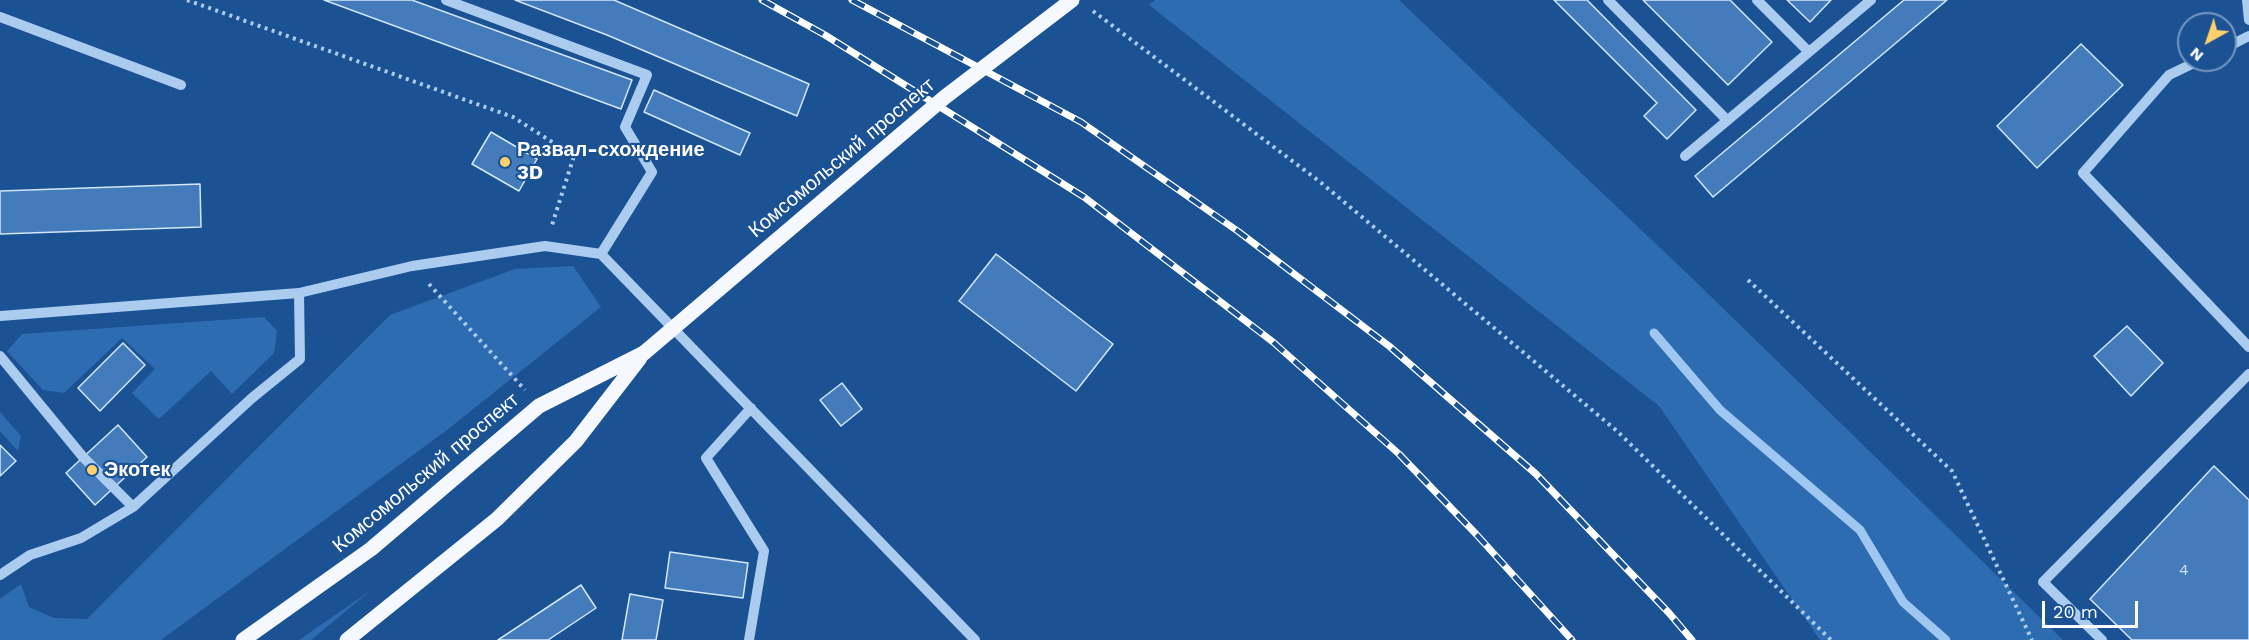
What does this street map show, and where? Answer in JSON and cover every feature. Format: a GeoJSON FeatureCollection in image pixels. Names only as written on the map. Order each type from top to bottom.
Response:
{"type":"FeatureCollection","features":[{"type":"Feature","properties":{"kind":"main road","name":"Комсомольский проспект"},"geometry":{"type":"LineString","coordinates":[[347,640],[497,519],[576,441],[644,353],[945,97],[1072,0]]}},
{"type":"Feature","properties":{"kind":"main road","name":"Комсомольский проспект"},"geometry":{"type":"LineString","coordinates":[[243,640],[371,549],[539,406],[644,353]]}},
{"type":"Feature","properties":{"kind":"lane"},"geometry":{"type":"LineString","coordinates":[[446,0],[647,75],[625,127],[652,172],[602,254]]}},
{"type":"Feature","properties":{"kind":"lane"},"geometry":{"type":"LineString","coordinates":[[1608,0],[1727,120]]}},
{"type":"Feature","properties":{"kind":"lane"},"geometry":{"type":"LineString","coordinates":[[1757,0],[1809,52]]}},
{"type":"Feature","properties":{"kind":"lane"},"geometry":{"type":"LineString","coordinates":[[1685,156],[1871,0]]}},
{"type":"Feature","properties":{"kind":"lane"},"geometry":{"type":"LineString","coordinates":[[2247,0],[2249,20]]}},
{"type":"Feature","properties":{"kind":"lane"},"geometry":{"type":"LineString","coordinates":[[0,17],[181,85]]}},
{"type":"Feature","properties":{"kind":"lane"},"geometry":{"type":"LineString","coordinates":[[2177,71],[2169,75],[2083,173],[2249,347]]}},
{"type":"Feature","properties":{"kind":"lane"},"geometry":{"type":"LineString","coordinates":[[0,316],[299,292],[412,266],[545,246],[602,254],[975,640]]}},
{"type":"Feature","properties":{"kind":"lane"},"geometry":{"type":"LineString","coordinates":[[0,575],[30,555],[81,538],[133,507],[252,398],[300,359],[299,292]]}},
{"type":"Feature","properties":{"kind":"lane"},"geometry":{"type":"LineString","coordinates":[[0,356],[83,457],[133,507]]}},
{"type":"Feature","properties":{"kind":"lane"},"geometry":{"type":"LineString","coordinates":[[2102,640],[2043,582],[2249,374]]}},
{"type":"Feature","properties":{"kind":"lane"},"geometry":{"type":"LineString","coordinates":[[748,640],[764,551],[706,458],[751,408]]}},
{"type":"Feature","properties":{"kind":"path"},"geometry":{"type":"LineString","coordinates":[[187,0],[513,117],[574,156],[545,246]]}},
{"type":"Feature","properties":{"kind":"path"},"geometry":{"type":"LineString","coordinates":[[1086,9],[1096,12],[1319,181],[1608,423],[1830,640]]}},
{"type":"Feature","properties":{"kind":"path"},"geometry":{"type":"LineString","coordinates":[[412,266],[539,406]]}},
{"type":"Feature","properties":{"kind":"path"},"geometry":{"type":"LineString","coordinates":[[1748,280],[1952,471],[2032,640]]}},
{"type":"Feature","properties":{"kind":"shaded area"},"geometry":{"type":"Polygon","coordinates":[[[1155,0],[1399,0],[1694,280],[2063,640],[1820,640],[1659,406],[1149,5],[1155,0]]]}},
{"type":"Feature","properties":{"kind":"shaded area"},"geometry":{"type":"Polygon","coordinates":[[[573,266],[601,307],[447,430],[161,640],[0,640],[0,599],[21,584],[29,607],[54,618],[87,619],[390,315],[515,269],[573,266]]]}},
{"type":"Feature","properties":{"kind":"shaded area"},"geometry":{"type":"Polygon","coordinates":[[[264,317],[277,331],[274,353],[232,394],[211,371],[159,419],[132,393],[155,369],[122,338],[64,393],[43,390],[7,351],[22,334],[264,317]]]}},
{"type":"Feature","properties":{"kind":"shaded area"},"geometry":{"type":"Polygon","coordinates":[[[0,412],[21,436],[18,451],[0,431],[0,412]]]}},
{"type":"Feature","properties":{"kind":"shaded area"},"geometry":{"type":"Polygon","coordinates":[[[370,591],[311,640],[299,640],[370,591]]]}},
{"type":"Feature","properties":{"kind":"building"},"geometry":{"type":"Polygon","coordinates":[[[324,0],[412,0],[632,80],[621,109],[324,0]]]}},
{"type":"Feature","properties":{"kind":"building"},"geometry":{"type":"Polygon","coordinates":[[[515,0],[614,0],[809,84],[797,116],[607,35],[515,0]]]}},
{"type":"Feature","properties":{"kind":"building"},"geometry":{"type":"Polygon","coordinates":[[[1554,0],[1587,0],[1696,110],[1667,139],[1644,116],[1657,103],[1554,0]]]}},
{"type":"Feature","properties":{"kind":"building"},"geometry":{"type":"Polygon","coordinates":[[[1643,0],[1730,0],[1772,42],[1728,85],[1643,0]]]}},
{"type":"Feature","properties":{"kind":"building"},"geometry":{"type":"Polygon","coordinates":[[[1787,0],[1831,0],[1810,22],[1787,0]]]}},
{"type":"Feature","properties":{"kind":"building"},"geometry":{"type":"Polygon","coordinates":[[[1904,0],[1947,0],[1713,197],[1695,176],[1904,0]]]}},
{"type":"Feature","properties":{"kind":"building"},"geometry":{"type":"Polygon","coordinates":[[[2081,44],[2123,85],[2037,168],[1997,126],[2081,44]]]}},
{"type":"Feature","properties":{"kind":"building"},"geometry":{"type":"Polygon","coordinates":[[[654,90],[750,133],[740,155],[644,112],[654,90]]]}},
{"type":"Feature","properties":{"kind":"building","name":"Развал-схождение 3D"},"geometry":{"type":"Polygon","coordinates":[[[491,132],[537,159],[519,191],[472,164],[491,132]]]}},
{"type":"Feature","properties":{"kind":"building"},"geometry":{"type":"Polygon","coordinates":[[[200,184],[201,227],[0,234],[0,191],[200,184]]]}},
{"type":"Feature","properties":{"kind":"building"},"geometry":{"type":"Polygon","coordinates":[[[996,254],[1113,344],[1076,391],[959,301],[996,254]]]}},
{"type":"Feature","properties":{"kind":"building"},"geometry":{"type":"Polygon","coordinates":[[[2127,326],[2163,363],[2131,396],[2094,356],[2127,326]]]}},
{"type":"Feature","properties":{"kind":"building"},"geometry":{"type":"Polygon","coordinates":[[[123,343],[145,365],[100,411],[78,388],[123,343]]]}},
{"type":"Feature","properties":{"kind":"building"},"geometry":{"type":"Polygon","coordinates":[[[842,383],[862,409],[841,426],[820,400],[842,383]]]}},
{"type":"Feature","properties":{"kind":"building"},"geometry":{"type":"Polygon","coordinates":[[[118,425],[147,457],[95,505],[66,473],[118,425]]]}},
{"type":"Feature","properties":{"kind":"building"},"geometry":{"type":"Polygon","coordinates":[[[0,445],[16,461],[0,476],[0,445]]]}},
{"type":"Feature","properties":{"kind":"building"},"geometry":{"type":"Polygon","coordinates":[[[2214,466],[2249,500],[2249,640],[2132,640],[2090,599],[2214,466]]]}},
{"type":"Feature","properties":{"kind":"building"},"geometry":{"type":"Polygon","coordinates":[[[670,552],[748,563],[743,598],[665,588],[670,552]]]}},
{"type":"Feature","properties":{"kind":"building"},"geometry":{"type":"Polygon","coordinates":[[[581,585],[596,608],[548,640],[498,640],[581,585]]]}},
{"type":"Feature","properties":{"kind":"building"},"geometry":{"type":"Polygon","coordinates":[[[630,594],[663,600],[656,640],[622,640],[630,594]]]}},
{"type":"Feature","properties":{"kind":"waterway"},"geometry":{"type":"LineString","coordinates":[[1654,333],[1720,410],[1860,530],[1903,602],[1946,640]]}},
{"type":"Feature","properties":{"kind":"railway"},"geometry":{"type":"LineString","coordinates":[[762,0],[825,35],[1084,197],[1273,342],[1399,454],[1476,534],[1572,640]]}},
{"type":"Feature","properties":{"kind":"railway"},"geometry":{"type":"LineString","coordinates":[[852,0],[1081,122],[1239,232],[1389,346],[1536,474],[1692,640]]}},
{"type":"Feature","properties":{"kind":"place","name":"Развал-схождение 3D"},"geometry":{"type":"Point","coordinates":[505,162]}},
{"type":"Feature","properties":{"kind":"place","name":"Экотек"},"geometry":{"type":"Point","coordinates":[92,470]}}]}
